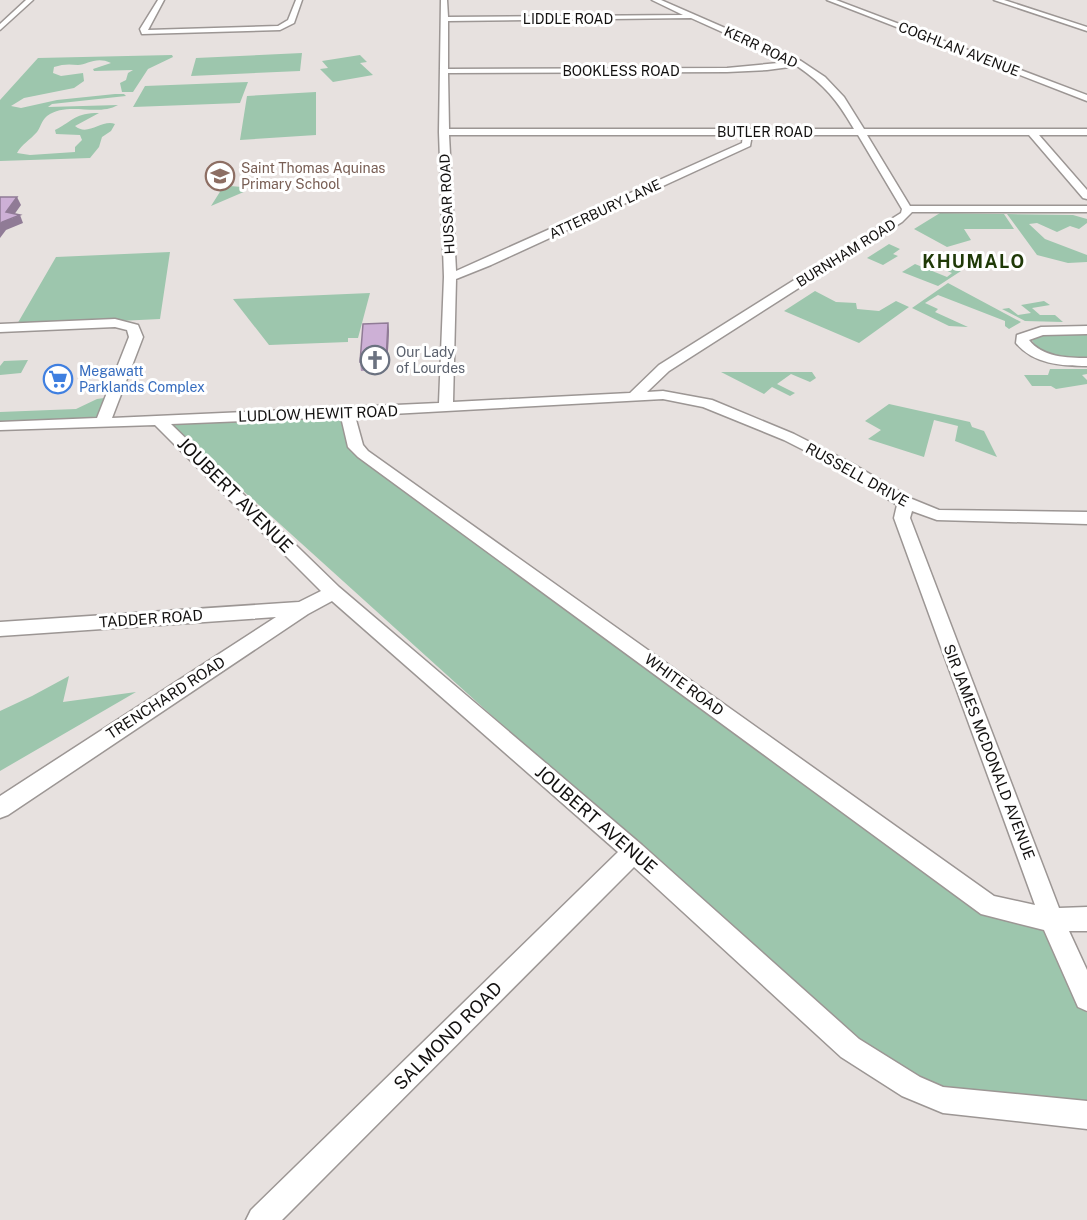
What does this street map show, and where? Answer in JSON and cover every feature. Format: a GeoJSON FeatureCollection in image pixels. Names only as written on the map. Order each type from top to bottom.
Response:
{"type":"FeatureCollection","features":[{"type":"Feature","properties":{"kind":"street"},"geometry":{"type":"LineString","coordinates":[[0,28],[30,0]]}},
{"type":"Feature","properties":{"kind":"street"},"geometry":{"type":"LineString","coordinates":[[161,0],[144,29],[145,32],[280,28],[291,21],[299,0]]}},
{"type":"Feature","properties":{"kind":"street","name":"HUSSAR ROAD"},"geometry":{"type":"LineString","coordinates":[[444,0],[444,132],[450,277],[446,408]]}},
{"type":"Feature","properties":{"kind":"street","name":"KERR ROAD"},"geometry":{"type":"LineString","coordinates":[[655,0],[798,63],[822,79],[841,99],[907,209]]}},
{"type":"Feature","properties":{"kind":"street","name":"COGHLAN AVENUE"},"geometry":{"type":"LineString","coordinates":[[830,0],[1087,98]]}},
{"type":"Feature","properties":{"kind":"street"},"geometry":{"type":"LineString","coordinates":[[997,0],[1087,29]]}},
{"type":"Feature","properties":{"kind":"street","name":"LIDDLE ROAD"},"geometry":{"type":"LineString","coordinates":[[443,19],[678,19],[692,16]]}},
{"type":"Feature","properties":{"kind":"street","name":"BOOKLESS ROAD"},"geometry":{"type":"LineString","coordinates":[[443,71],[727,70],[767,68],[798,63]]}},
{"type":"Feature","properties":{"kind":"street","name":"BUTLER ROAD"},"geometry":{"type":"LineString","coordinates":[[444,132],[1087,132]]}},
{"type":"Feature","properties":{"kind":"street","name":"ATTERBURY LANE"},"geometry":{"type":"LineString","coordinates":[[450,277],[747,144],[747,132]]}},
{"type":"Feature","properties":{"kind":"street"},"geometry":{"type":"LineString","coordinates":[[1032,132],[1087,196]]}},
{"type":"Feature","properties":{"kind":"street","name":"BURNHAM ROAD"},"geometry":{"type":"LineString","coordinates":[[635,395],[664,368],[898,220],[906,214],[907,209],[1087,209]]}},
{"type":"Feature","properties":{"kind":"street"},"geometry":{"type":"LineString","coordinates":[[0,328],[116,323],[133,328],[136,337],[103,422]]}},
{"type":"Feature","properties":{"kind":"street"},"geometry":{"type":"LineString","coordinates":[[1087,330],[1041,331],[1022,338],[1023,343],[1041,357],[1059,361],[1087,362]]}},
{"type":"Feature","properties":{"kind":"street","name":"LUDLOW HEWIT ROAD"},"geometry":{"type":"LineString","coordinates":[[0,426],[347,413],[635,395]]}},
{"type":"Feature","properties":{"kind":"street","name":"RUSSELL DRIVE"},"geometry":{"type":"LineString","coordinates":[[635,395],[686,398],[727,411],[789,437],[848,467],[906,503],[937,514],[1087,518]]}},
{"type":"Feature","properties":{"kind":"street","name":"WHITE ROAD"},"geometry":{"type":"LineString","coordinates":[[347,413],[356,447],[363,454],[989,906],[1052,920],[1087,919]]}},
{"type":"Feature","properties":{"kind":"street","name":"JOUBERT AVENUE"},"geometry":{"type":"LineString","coordinates":[[158,420],[333,592],[634,852],[850,1048],[911,1087],[942,1100],[1087,1115]]}},
{"type":"Feature","properties":{"kind":"street","name":"SIR JAMES MCDONALD AVENUE"},"geometry":{"type":"LineString","coordinates":[[906,503],[902,518],[1052,920],[1087,998]]}},
{"type":"Feature","properties":{"kind":"street","name":"TRENCHARD ROAD"},"geometry":{"type":"LineString","coordinates":[[0,808],[302,609],[333,592]]}},
{"type":"Feature","properties":{"kind":"street","name":"TADDER ROAD"},"geometry":{"type":"LineString","coordinates":[[0,629],[302,609]]}},
{"type":"Feature","properties":{"kind":"street","name":"SALMOND ROAD"},"geometry":{"type":"LineString","coordinates":[[261,1220],[634,852]]}},
{"type":"Feature","properties":{"kind":"green space"},"geometry":{"type":"Polygon","coordinates":[[[302,53],[300,71],[191,76],[196,58],[302,53]]]}},
{"type":"Feature","properties":{"kind":"green space"},"geometry":{"type":"Polygon","coordinates":[[[172,55],[173,57],[148,69],[133,92],[122,92],[120,83],[126,80],[128,73],[133,70],[94,71],[93,69],[111,63],[106,61],[54,67],[53,73],[61,76],[83,73],[84,81],[74,88],[24,98],[11,106],[21,108],[57,100],[115,94],[126,96],[52,104],[48,107],[118,105],[101,110],[73,109],[55,112],[45,118],[37,132],[17,153],[30,155],[75,152],[75,147],[82,140],[80,135],[56,134],[55,130],[85,114],[99,113],[75,126],[85,130],[110,123],[115,124],[111,131],[102,137],[99,147],[90,158],[0,161],[0,100],[38,58],[172,55]]]}},
{"type":"Feature","properties":{"kind":"green space"},"geometry":{"type":"Polygon","coordinates":[[[360,55],[367,62],[360,63],[373,75],[333,82],[320,69],[328,68],[322,61],[360,55]]]}},
{"type":"Feature","properties":{"kind":"green space"},"geometry":{"type":"Polygon","coordinates":[[[248,82],[240,103],[133,107],[145,86],[248,82]]]}},
{"type":"Feature","properties":{"kind":"green space"},"geometry":{"type":"Polygon","coordinates":[[[316,92],[316,135],[240,140],[247,96],[316,92]]]}},
{"type":"Feature","properties":{"kind":"green space"},"geometry":{"type":"Polygon","coordinates":[[[223,187],[242,187],[246,191],[211,206],[223,187]]]}},
{"type":"Feature","properties":{"kind":"green space"},"geometry":{"type":"Polygon","coordinates":[[[940,213],[1004,214],[1014,229],[964,229],[971,240],[947,247],[914,229],[940,213]]]}},
{"type":"Feature","properties":{"kind":"green space"},"geometry":{"type":"Polygon","coordinates":[[[1007,214],[1073,215],[1087,219],[1087,223],[1079,229],[1070,226],[1057,232],[1037,223],[1029,224],[1045,239],[1087,255],[1087,262],[1068,263],[1037,255],[1007,214]]]}},
{"type":"Feature","properties":{"kind":"green space"},"geometry":{"type":"Polygon","coordinates":[[[889,244],[900,249],[893,254],[898,256],[883,265],[867,258],[889,244]]]}},
{"type":"Feature","properties":{"kind":"green space"},"geometry":{"type":"Polygon","coordinates":[[[170,252],[160,319],[16,326],[56,257],[170,252]]]}},
{"type":"Feature","properties":{"kind":"green space"},"geometry":{"type":"Polygon","coordinates":[[[915,264],[947,277],[952,273],[943,269],[949,265],[961,271],[938,286],[902,272],[915,264]]]}},
{"type":"Feature","properties":{"kind":"green space"},"geometry":{"type":"Polygon","coordinates":[[[948,283],[1021,322],[1009,329],[1005,326],[1005,321],[938,295],[925,303],[938,309],[935,312],[968,327],[949,326],[912,308],[948,283]]]}},
{"type":"Feature","properties":{"kind":"green space"},"geometry":{"type":"Polygon","coordinates":[[[815,291],[836,302],[856,303],[857,309],[879,311],[896,301],[909,307],[859,343],[784,311],[815,291]]]}},
{"type":"Feature","properties":{"kind":"green space"},"geometry":{"type":"Polygon","coordinates":[[[370,293],[358,338],[348,338],[348,342],[269,345],[233,299],[370,293]]]}},
{"type":"Feature","properties":{"kind":"green space"},"geometry":{"type":"Polygon","coordinates":[[[1044,301],[1050,305],[1032,308],[1040,315],[1055,315],[1063,322],[1025,321],[1002,309],[1009,308],[1018,315],[1031,313],[1021,305],[1044,301]]]}},
{"type":"Feature","properties":{"kind":"green space"},"geometry":{"type":"Polygon","coordinates":[[[1087,332],[1087,359],[1063,358],[1048,354],[1035,345],[1031,338],[1035,335],[1087,332]]]}},
{"type":"Feature","properties":{"kind":"green space"},"geometry":{"type":"Polygon","coordinates":[[[28,360],[21,373],[0,375],[0,366],[4,361],[28,360]]]}},
{"type":"Feature","properties":{"kind":"green space"},"geometry":{"type":"Polygon","coordinates":[[[1050,369],[1087,369],[1087,374],[1082,375],[1087,380],[1087,384],[1056,389],[1051,386],[1032,386],[1024,375],[1048,375],[1050,369]]]}},
{"type":"Feature","properties":{"kind":"green space"},"geometry":{"type":"Polygon","coordinates":[[[721,372],[812,372],[816,378],[810,382],[791,374],[777,384],[795,393],[790,396],[772,387],[764,394],[721,372]]]}},
{"type":"Feature","properties":{"kind":"green space"},"geometry":{"type":"Polygon","coordinates":[[[104,398],[97,419],[0,423],[0,412],[76,409],[104,398]]]}},
{"type":"Feature","properties":{"kind":"green space"},"geometry":{"type":"Polygon","coordinates":[[[889,404],[970,422],[972,427],[984,431],[997,457],[955,441],[958,426],[934,420],[924,457],[868,439],[881,430],[865,421],[889,404]]]}},
{"type":"Feature","properties":{"kind":"green space"},"geometry":{"type":"Polygon","coordinates":[[[336,419],[345,423],[351,448],[987,910],[1049,926],[1087,1013],[1087,1105],[943,1092],[855,1044],[166,421],[336,419]]]}},
{"type":"Feature","properties":{"kind":"green space"},"geometry":{"type":"Polygon","coordinates":[[[69,676],[63,702],[136,692],[0,771],[0,711],[69,676]]]}},
{"type":"Feature","properties":{"kind":"building"},"geometry":{"type":"Polygon","coordinates":[[[0,197],[17,197],[6,212],[20,215],[0,225],[0,197]]]}},
{"type":"Feature","properties":{"kind":"building"},"geometry":{"type":"Polygon","coordinates":[[[388,323],[386,361],[360,362],[363,324],[388,323]]]}},
{"type":"Feature","properties":{"kind":"place","name":"Saint Thomas Aquinas Primary School"},"geometry":{"type":"Point","coordinates":[220,176]}},
{"type":"Feature","properties":{"kind":"place","name":"Our Lady of Lourdes"},"geometry":{"type":"Point","coordinates":[375,360]}},
{"type":"Feature","properties":{"kind":"place","name":"Megawatt Parklands Complex"},"geometry":{"type":"Point","coordinates":[58,379]}},
{"type":"Feature","properties":{"kind":"district","name":"KHUMALO"},"geometry":{"type":"Point","coordinates":[974,262]}}]}
